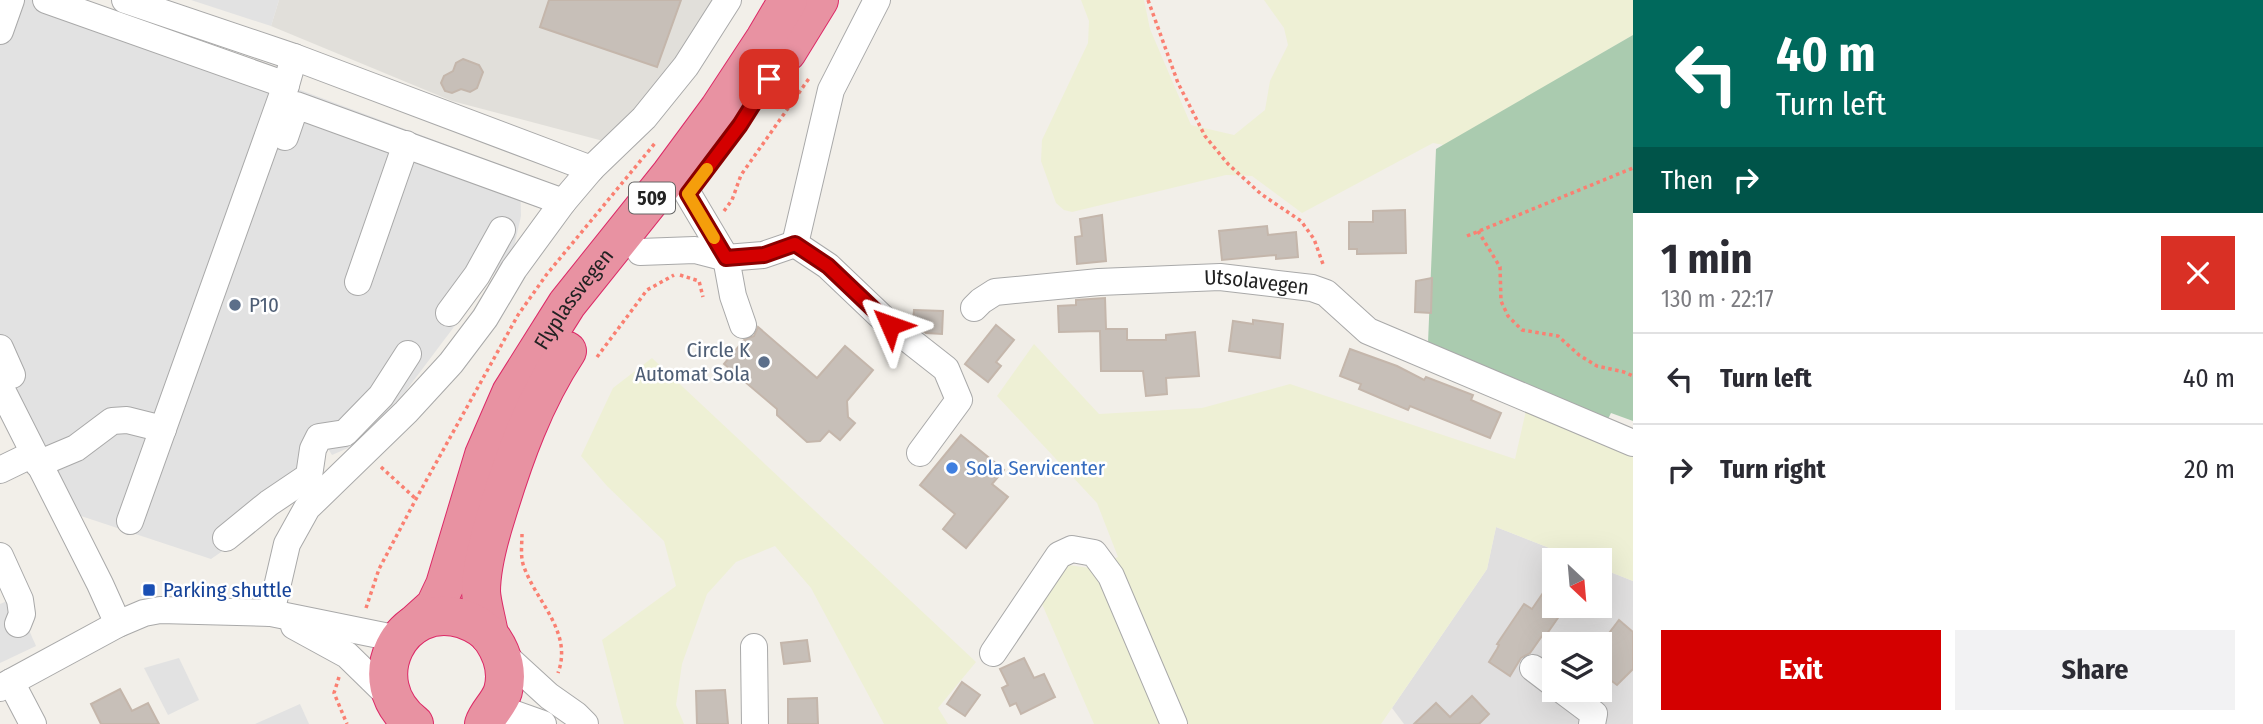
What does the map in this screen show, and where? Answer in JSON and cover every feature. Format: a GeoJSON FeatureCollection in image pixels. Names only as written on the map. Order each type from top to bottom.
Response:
{"type":"FeatureCollection","features":[{"type":"Feature","properties":{"kind":"highway","name":"Flyplassvegen"},"geometry":{"type":"LineString","coordinates":[[404,715],[387,678],[389,657],[406,632],[435,606],[445,584],[484,454],[518,383],[567,303],[671,174],[719,109],[788,0]]}},
{"type":"Feature","properties":{"kind":"highway","name":"Flyplassvegen"},"geometry":{"type":"LineString","coordinates":[[486,718],[502,692],[505,672],[481,593],[484,565],[510,468],[534,409],[558,365],[610,288],[688,194],[740,125],[819,0]]}},
{"type":"Feature","properties":{"kind":"highway"},"geometry":{"type":"LineString","coordinates":[[406,632],[433,617],[453,616],[473,622],[495,643]]}},
{"type":"Feature","properties":{"kind":"street"},"geometry":{"type":"LineString","coordinates":[[0,31],[10,0]]}},
{"type":"Feature","properties":{"kind":"street"},"geometry":{"type":"LineString","coordinates":[[46,0],[286,85]]}},
{"type":"Feature","properties":{"kind":"street"},"geometry":{"type":"LineString","coordinates":[[125,0],[294,57],[591,169]]}},
{"type":"Feature","properties":{"kind":"street"},"geometry":{"type":"LineString","coordinates":[[271,613],[287,544],[307,508],[451,363],[485,318],[514,269],[563,201],[591,169],[644,118],[686,66],[728,0]]}},
{"type":"Feature","properties":{"kind":"street"},"geometry":{"type":"LineString","coordinates":[[795,244],[831,90],[877,0]]}},
{"type":"Feature","properties":{"kind":"street"},"geometry":{"type":"LineString","coordinates":[[130,520],[294,57]]}},
{"type":"Feature","properties":{"kind":"street"},"geometry":{"type":"LineString","coordinates":[[247,245],[296,105],[563,201]]}},
{"type":"Feature","properties":{"kind":"street"},"geometry":{"type":"LineString","coordinates":[[358,282],[405,144]]}},
{"type":"Feature","properties":{"kind":"street"},"geometry":{"type":"LineString","coordinates":[[688,194],[726,258],[733,296],[743,325]]}},
{"type":"Feature","properties":{"kind":"street"},"geometry":{"type":"LineString","coordinates":[[449,313],[477,275],[502,230]]}},
{"type":"Feature","properties":{"kind":"street"},"geometry":{"type":"LineString","coordinates":[[640,252],[695,250],[726,258],[764,255],[795,244]]}},
{"type":"Feature","properties":{"kind":"street"},"geometry":{"type":"LineString","coordinates":[[795,244],[828,266],[890,325],[946,369],[959,400],[920,453]]}},
{"type":"Feature","properties":{"kind":"street","name":"Utsolavegen"},"geometry":{"type":"LineString","coordinates":[[974,309],[995,292],[1099,282],[1220,277],[1312,288],[1326,293],[1368,331],[1633,443]]}},
{"type":"Feature","properties":{"kind":"street"},"geometry":{"type":"LineString","coordinates":[[0,348],[6,380],[36,459],[118,624]]}},
{"type":"Feature","properties":{"kind":"street"},"geometry":{"type":"LineString","coordinates":[[226,538],[269,503],[309,477],[313,449],[319,438],[345,433],[381,397],[408,354]]}},
{"type":"Feature","properties":{"kind":"street"},"geometry":{"type":"LineString","coordinates":[[0,470],[76,448],[112,421],[127,420],[163,429]]}},
{"type":"Feature","properties":{"kind":"street"},"geometry":{"type":"LineString","coordinates":[[993,653],[1059,555],[1072,549],[1094,553],[1111,576],[1174,724]]}},
{"type":"Feature","properties":{"kind":"street"},"geometry":{"type":"LineString","coordinates":[[0,556],[20,600],[22,614],[18,624]]}},
{"type":"Feature","properties":{"kind":"street"},"geometry":{"type":"LineString","coordinates":[[33,724],[6,685],[118,624],[144,613],[160,610],[271,613],[406,632]]}},
{"type":"Feature","properties":{"kind":"street"},"geometry":{"type":"LineString","coordinates":[[271,613],[347,655],[404,715]]}},
{"type":"Feature","properties":{"kind":"street"},"geometry":{"type":"LineString","coordinates":[[495,643],[549,696],[585,724]]}},
{"type":"Feature","properties":{"kind":"street"},"geometry":{"type":"LineString","coordinates":[[754,647],[755,724]]}},
{"type":"Feature","properties":{"kind":"street"},"geometry":{"type":"LineString","coordinates":[[1533,668],[1542,675]]}},
{"type":"Feature","properties":{"kind":"street"},"geometry":{"type":"LineString","coordinates":[[1578,702],[1594,714],[1592,724]]}},
{"type":"Feature","properties":{"kind":"street"},"geometry":{"type":"LineString","coordinates":[[486,718],[543,724]]}},
{"type":"Feature","properties":{"kind":"path"},"geometry":{"type":"LineString","coordinates":[[1148,0],[1178,83],[1205,136],[1228,164],[1261,194],[1301,221],[1314,239],[1324,268],[1326,293]]}},
{"type":"Feature","properties":{"kind":"path"},"geometry":{"type":"LineString","coordinates":[[717,221],[732,200],[741,175],[814,71]]}},
{"type":"Feature","properties":{"kind":"path"},"geometry":{"type":"LineString","coordinates":[[1466,236],[1633,168]]}},
{"type":"Feature","properties":{"kind":"path"},"geometry":{"type":"LineString","coordinates":[[1478,232],[1500,267],[1501,301],[1508,316],[1522,330],[1558,336],[1579,355],[1597,366],[1633,376]]}},
{"type":"Feature","properties":{"kind":"path"},"geometry":{"type":"LineString","coordinates":[[591,365],[647,290],[676,274],[682,266]]}},
{"type":"Feature","properties":{"kind":"path"},"geometry":{"type":"LineString","coordinates":[[676,274],[699,281],[703,297]]}},
{"type":"Feature","properties":{"kind":"path"},"geometry":{"type":"LineString","coordinates":[[522,527],[522,564],[558,628],[563,661],[556,678]]}},
{"type":"Feature","properties":{"kind":"shaded area","name":"P10"},"geometry":{"type":"Polygon","coordinates":[[[0,0],[59,0],[520,172],[521,216],[514,247],[405,392],[357,444],[332,455],[325,444],[320,484],[211,559],[78,515],[0,363],[0,0]]]}},
{"type":"Feature","properties":{"kind":"shaded area"},"geometry":{"type":"Polygon","coordinates":[[[191,0],[279,0],[271,26],[191,0]]]}},
{"type":"Feature","properties":{"kind":"shaded area"},"geometry":{"type":"Polygon","coordinates":[[[279,0],[715,0],[682,59],[607,142],[452,101],[271,26],[279,0]]]}},
{"type":"Feature","properties":{"kind":"shaded area"},"geometry":{"type":"Polygon","coordinates":[[[1496,527],[1549,548],[1542,548],[1542,618],[1612,618],[1612,573],[1633,581],[1633,724],[1404,724],[1392,708],[1487,569],[1496,527]]]}},
{"type":"Feature","properties":{"kind":"shaded area"},"geometry":{"type":"Polygon","coordinates":[[[7,601],[28,628],[36,646],[0,663],[0,604],[7,601]]]}},
{"type":"Feature","properties":{"kind":"shaded area"},"geometry":{"type":"Polygon","coordinates":[[[179,658],[199,700],[168,715],[144,668],[179,658]]]}},
{"type":"Feature","properties":{"kind":"shaded area"},"geometry":{"type":"Polygon","coordinates":[[[300,704],[309,724],[255,724],[300,704]]]}},
{"type":"Feature","properties":{"kind":"green space"},"geometry":{"type":"Polygon","coordinates":[[[1081,0],[1144,0],[1150,29],[1191,125],[1234,135],[1265,110],[1270,81],[1288,45],[1284,28],[1264,0],[1633,0],[1633,35],[1444,145],[1433,143],[1302,213],[1252,176],[1226,175],[1072,212],[1064,210],[1056,203],[1041,161],[1042,140],[1088,43],[1089,21],[1081,0]]]}},
{"type":"Feature","properties":{"kind":"green space"},"geometry":{"type":"Polygon","coordinates":[[[1633,35],[1633,421],[1611,413],[1607,421],[1530,385],[1428,343],[1436,149],[1633,35]]]}},
{"type":"Feature","properties":{"kind":"green space"},"geometry":{"type":"Polygon","coordinates":[[[1034,344],[1099,414],[1202,408],[1290,384],[1515,459],[1527,406],[1633,451],[1633,581],[1612,573],[1612,548],[1549,548],[1496,527],[1487,569],[1381,724],[1094,724],[1042,604],[1055,574],[1068,565],[1090,568],[1118,557],[1097,503],[997,396],[1034,344]]]}},
{"type":"Feature","properties":{"kind":"green space"},"geometry":{"type":"Polygon","coordinates":[[[652,358],[976,662],[938,708],[948,724],[884,724],[811,588],[775,546],[736,562],[707,594],[682,664],[676,705],[684,724],[624,724],[602,640],[676,586],[664,541],[607,486],[581,456],[613,388],[652,358]]]}},
{"type":"Feature","properties":{"kind":"building"},"geometry":{"type":"Polygon","coordinates":[[[549,0],[681,0],[657,67],[540,27],[549,0]]]}},
{"type":"Feature","properties":{"kind":"building"},"geometry":{"type":"Polygon","coordinates":[[[463,59],[479,65],[483,72],[477,88],[470,92],[461,89],[452,93],[445,91],[441,83],[444,76],[453,71],[456,63],[463,59]]]}},
{"type":"Feature","properties":{"kind":"building"},"geometry":{"type":"Polygon","coordinates":[[[1405,210],[1406,253],[1357,254],[1357,249],[1349,249],[1349,222],[1373,222],[1373,211],[1405,210]]]}},
{"type":"Feature","properties":{"kind":"building"},"geometry":{"type":"Polygon","coordinates":[[[1102,215],[1106,261],[1077,264],[1075,237],[1082,236],[1080,219],[1102,215]]]}},
{"type":"Feature","properties":{"kind":"building"},"geometry":{"type":"Polygon","coordinates":[[[1267,226],[1268,235],[1296,232],[1298,257],[1276,259],[1276,255],[1222,260],[1219,231],[1267,226]]]}},
{"type":"Feature","properties":{"kind":"building"},"geometry":{"type":"Polygon","coordinates":[[[1432,278],[1431,313],[1415,312],[1416,281],[1432,278]]]}},
{"type":"Feature","properties":{"kind":"building"},"geometry":{"type":"Polygon","coordinates":[[[1105,298],[1106,329],[1127,329],[1127,340],[1166,340],[1166,335],[1195,332],[1199,376],[1166,378],[1167,394],[1146,396],[1143,371],[1101,371],[1100,331],[1059,332],[1058,306],[1076,305],[1076,300],[1105,298]]]}},
{"type":"Feature","properties":{"kind":"building"},"geometry":{"type":"Polygon","coordinates":[[[914,310],[943,311],[942,334],[926,333],[913,323],[914,310]]]}},
{"type":"Feature","properties":{"kind":"building"},"geometry":{"type":"Polygon","coordinates":[[[1253,320],[1283,324],[1280,358],[1229,351],[1233,321],[1253,324],[1253,320]]]}},
{"type":"Feature","properties":{"kind":"building"},"geometry":{"type":"Polygon","coordinates":[[[996,325],[1014,340],[996,362],[1001,366],[988,382],[965,364],[996,325]]]}},
{"type":"Feature","properties":{"kind":"building"},"geometry":{"type":"Polygon","coordinates":[[[758,327],[817,378],[845,346],[873,370],[847,401],[848,417],[855,423],[840,440],[829,431],[820,441],[807,442],[777,415],[777,409],[724,364],[744,340],[754,336],[758,327]]]}},
{"type":"Feature","properties":{"kind":"building"},"geometry":{"type":"Polygon","coordinates":[[[1350,349],[1397,366],[1424,380],[1426,377],[1473,395],[1471,400],[1501,413],[1490,438],[1410,406],[1408,410],[1359,389],[1361,384],[1340,376],[1350,349]]]}},
{"type":"Feature","properties":{"kind":"building"},"geometry":{"type":"Polygon","coordinates":[[[961,435],[1004,470],[992,484],[1008,497],[966,548],[943,529],[955,514],[920,485],[961,435]]]}},
{"type":"Feature","properties":{"kind":"building"},"geometry":{"type":"Polygon","coordinates":[[[1542,594],[1542,618],[1558,618],[1548,632],[1542,632],[1530,653],[1521,658],[1510,676],[1489,662],[1499,645],[1497,644],[1524,604],[1532,609],[1542,594]]]}},
{"type":"Feature","properties":{"kind":"building"},"geometry":{"type":"Polygon","coordinates":[[[1619,620],[1633,632],[1633,669],[1617,685],[1612,681],[1612,632],[1610,632],[1619,620]]]}},
{"type":"Feature","properties":{"kind":"building"},"geometry":{"type":"Polygon","coordinates":[[[807,640],[810,661],[784,664],[781,643],[807,640]]]}},
{"type":"Feature","properties":{"kind":"building"},"geometry":{"type":"Polygon","coordinates":[[[1024,658],[1034,678],[1044,674],[1055,697],[1021,714],[1016,703],[1010,706],[1002,688],[1008,685],[1000,669],[1024,658]]]}},
{"type":"Feature","properties":{"kind":"building"},"geometry":{"type":"Polygon","coordinates":[[[962,682],[980,695],[965,716],[947,704],[962,682]]]}},
{"type":"Feature","properties":{"kind":"building"},"geometry":{"type":"Polygon","coordinates":[[[120,689],[132,711],[148,703],[159,724],[101,724],[91,704],[120,689]]]}},
{"type":"Feature","properties":{"kind":"building"},"geometry":{"type":"Polygon","coordinates":[[[725,690],[728,724],[697,724],[696,691],[725,690]]]}},
{"type":"Feature","properties":{"kind":"building"},"geometry":{"type":"Polygon","coordinates":[[[1472,696],[1489,714],[1479,724],[1414,724],[1436,703],[1450,717],[1472,696]]]}},
{"type":"Feature","properties":{"kind":"building"},"geometry":{"type":"Polygon","coordinates":[[[817,698],[818,724],[788,724],[788,699],[817,698]]]}},
{"type":"Feature","properties":{"kind":"slow traffic"},"geometry":{"type":"LineString","coordinates":[[707,169],[688,194],[714,238]]}},
{"type":"Feature","properties":{"kind":"place","name":"P10"},"geometry":{"type":"Point","coordinates":[235,305]}},
{"type":"Feature","properties":{"kind":"place","name":"Circle K Automat Sola"},"geometry":{"type":"Point","coordinates":[764,362]}},
{"type":"Feature","properties":{"kind":"place","name":"Sola Servicenter"},"geometry":{"type":"Point","coordinates":[952,468]}},
{"type":"Feature","properties":{"kind":"place","name":"Parking shuttle"},"geometry":{"type":"Point","coordinates":[149,590]}},
{"type":"Feature","properties":{"kind":"route"},"geometry":{"type":"LineString","coordinates":[[769,79],[740,125],[688,194],[726,258],[764,255],[795,244],[828,266],[890,325]]}}]}
